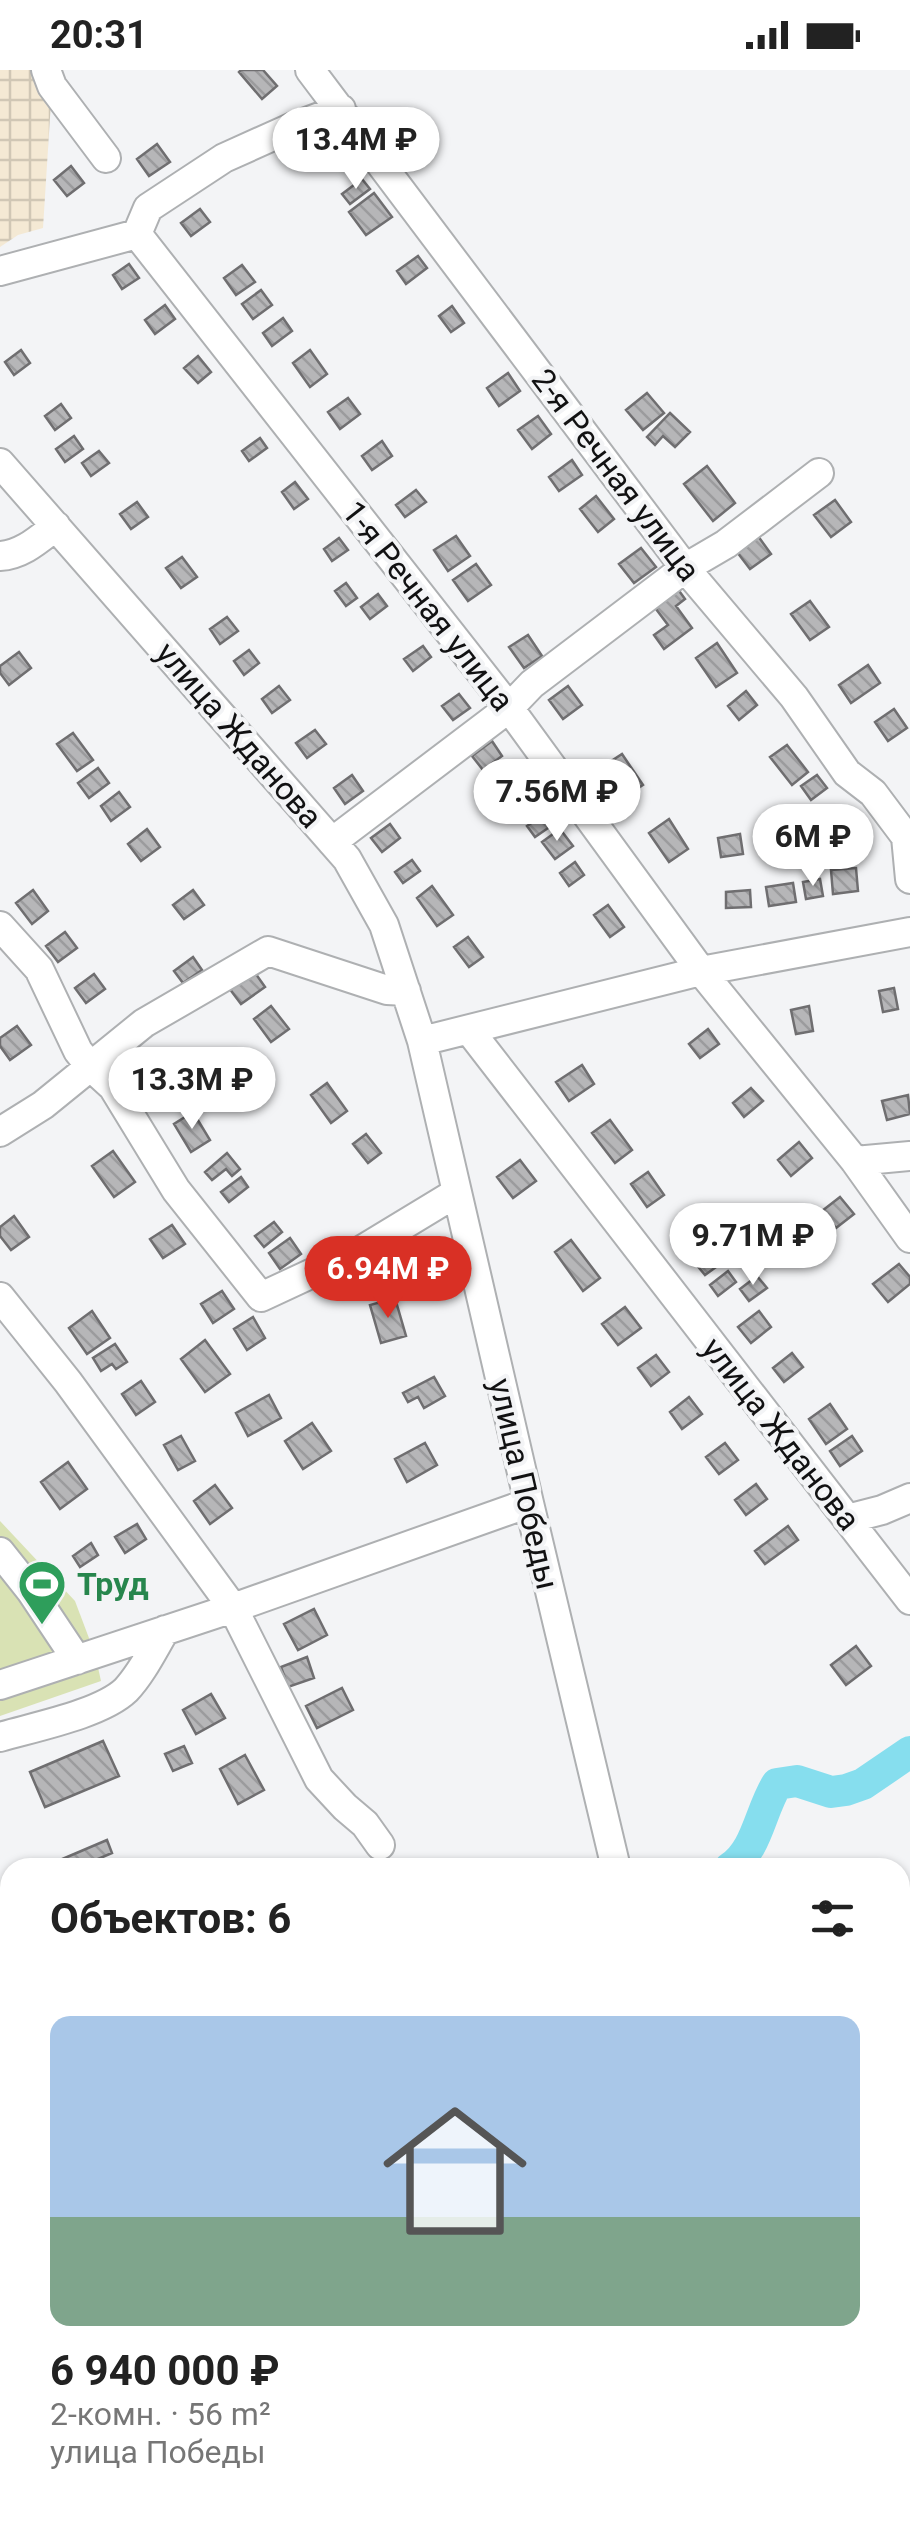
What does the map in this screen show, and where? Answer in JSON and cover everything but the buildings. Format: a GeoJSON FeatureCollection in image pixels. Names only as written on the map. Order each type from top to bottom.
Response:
{"type":"FeatureCollection","features":[{"type":"Feature","properties":{"kind":"street"},"geometry":{"type":"LineString","coordinates":[[46,70],[52,86],[106,158]]}},
{"type":"Feature","properties":{"kind":"street","name":"2-я Речная улица"},"geometry":{"type":"LineString","coordinates":[[310,70],[630,510],[685,568],[794,697],[847,773],[873,793],[906,837],[910,880]]}},
{"type":"Feature","properties":{"kind":"street"},"geometry":{"type":"LineString","coordinates":[[1,266],[137,234],[148,208],[224,158],[340,109]]}},
{"type":"Feature","properties":{"kind":"street","name":"1-я Речная улица"},"geometry":{"type":"LineString","coordinates":[[137,234],[509,708],[701,971],[855,1162],[910,1238]]}},
{"type":"Feature","properties":{"kind":"street","name":"улица Жданова"},"geometry":{"type":"LineString","coordinates":[[0,463],[347,859],[384,925],[422,1042]]}},
{"type":"Feature","properties":{"kind":"street"},"geometry":{"type":"LineString","coordinates":[[332,842],[509,708],[532,684],[818,473]]}},
{"type":"Feature","properties":{"kind":"street"},"geometry":{"type":"LineString","coordinates":[[0,556],[27,548],[56,526]]}},
{"type":"Feature","properties":{"kind":"street"},"geometry":{"type":"LineString","coordinates":[[0,926],[39,969],[78,1051],[113,1087],[176,1190],[261,1297],[362,1250],[456,1193]]}},
{"type":"Feature","properties":{"kind":"street"},"geometry":{"type":"LineString","coordinates":[[422,1042],[701,971],[910,932]]}},
{"type":"Feature","properties":{"kind":"street"},"geometry":{"type":"LineString","coordinates":[[0,1132],[42,1105],[144,1023],[268,951],[387,990],[406,991]]}},
{"type":"Feature","properties":{"kind":"street","name":"улица Жданова"},"geometry":{"type":"LineString","coordinates":[[469,1030],[910,1600]]}},
{"type":"Feature","properties":{"kind":"street","name":"улица Победы"},"geometry":{"type":"LineString","coordinates":[[422,1042],[614,1858]]}},
{"type":"Feature","properties":{"kind":"street"},"geometry":{"type":"LineString","coordinates":[[855,1162],[910,1156]]}},
{"type":"Feature","properties":{"kind":"street"},"geometry":{"type":"LineString","coordinates":[[0,1297],[68,1382],[233,1608],[319,1779],[380,1844]]}},
{"type":"Feature","properties":{"kind":"street"},"geometry":{"type":"LineString","coordinates":[[847,1519],[910,1498]]}},
{"type":"Feature","properties":{"kind":"street"},"geometry":{"type":"LineString","coordinates":[[0,1685],[529,1504]]}},
{"type":"Feature","properties":{"kind":"street"},"geometry":{"type":"LineString","coordinates":[[0,1552],[86,1657]]}},
{"type":"Feature","properties":{"kind":"street"},"geometry":{"type":"LineString","coordinates":[[0,1737],[92,1710],[124,1692],[165,1630]]}},
{"type":"Feature","properties":{"kind":"shaded area"},"geometry":{"type":"Polygon","coordinates":[[[0,70],[53,70],[43,228],[18,235],[0,247],[0,70]]]}},
{"type":"Feature","properties":{"kind":"green space","name":"Труд"},"geometry":{"type":"Polygon","coordinates":[[[0,1521],[75,1601],[101,1681],[0,1716],[0,1521]]]}},
{"type":"Feature","properties":{"kind":"waterway"},"geometry":{"type":"LineString","coordinates":[[741,1858],[777,1784],[797,1781],[831,1792],[846,1790],[863,1784],[910,1752]]}},
{"type":"Feature","properties":{"kind":"place","name":"Труд"},"geometry":{"type":"Point","coordinates":[42,1626]}}]}
